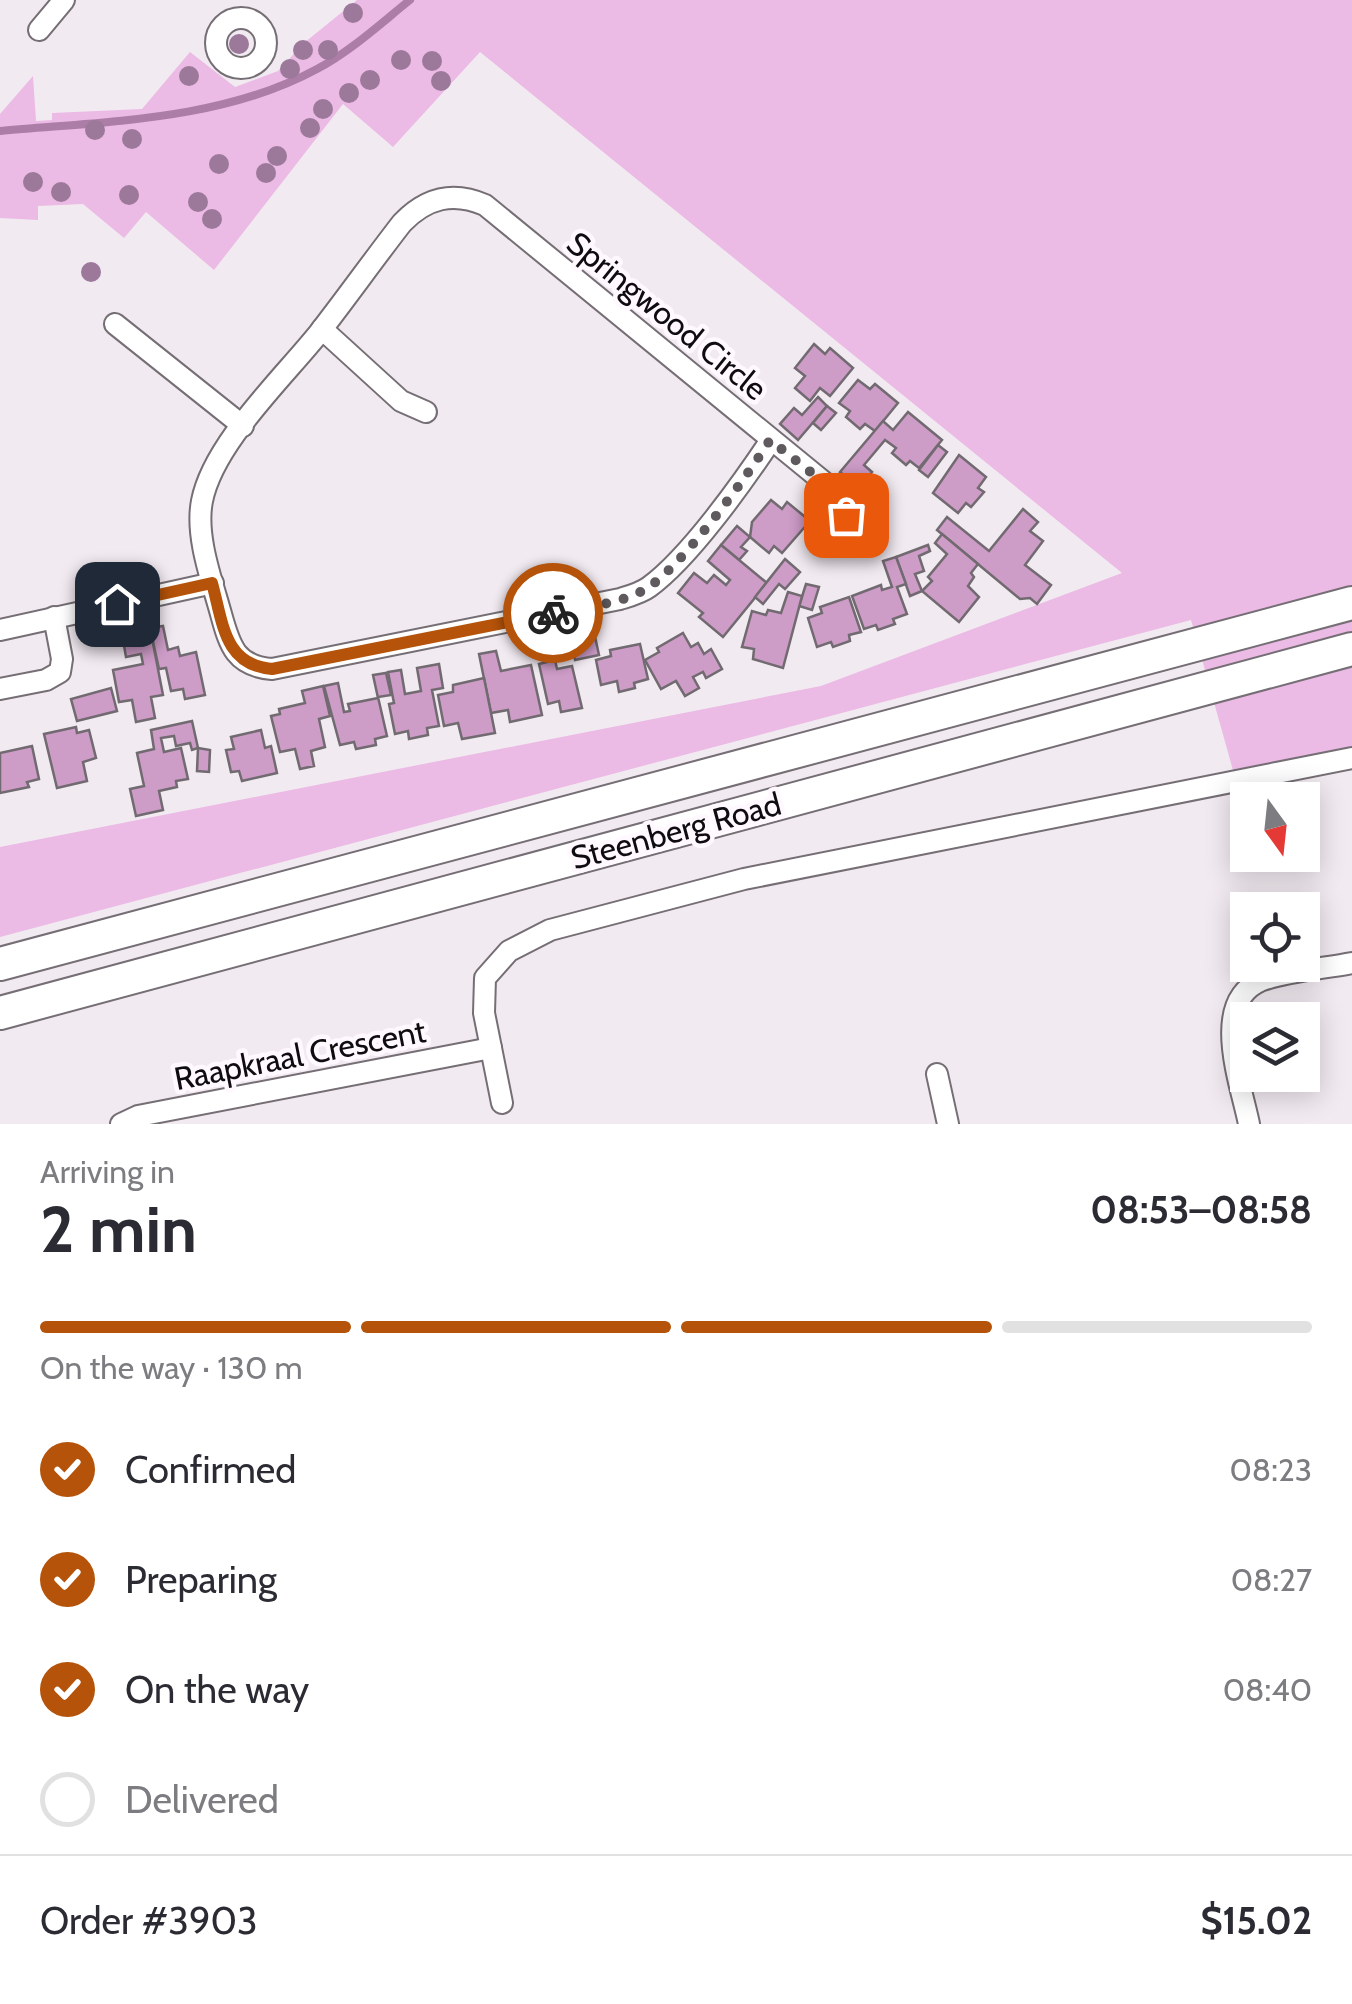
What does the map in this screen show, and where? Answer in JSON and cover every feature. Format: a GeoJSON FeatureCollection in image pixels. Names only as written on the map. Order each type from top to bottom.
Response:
{"type":"FeatureCollection","features":[{"type":"Feature","properties":{"kind":"main road","name":"Steenberg Road"},"geometry":{"type":"LineString","coordinates":[[0,964],[1352,603]]}},
{"type":"Feature","properties":{"kind":"main road","name":"Steenberg Road"},"geometry":{"type":"LineString","coordinates":[[0,1013],[1352,649]]}},
{"type":"Feature","properties":{"kind":"street"},"geometry":{"type":"LineString","coordinates":[[39,30],[64,0]]}},
{"type":"Feature","properties":{"kind":"street"},"geometry":{"type":"LineString","coordinates":[[224,0],[240,18]]}},
{"type":"Feature","properties":{"kind":"street","name":"Springwood Circle"},"geometry":{"type":"LineString","coordinates":[[446,197],[468,197],[485,205],[770,440],[748,475],[667,572],[645,590],[620,600],[272,669],[252,668],[231,648],[212,583],[201,506],[209,475],[243,426],[322,329],[416,209],[446,197]]}},
{"type":"Feature","properties":{"kind":"street"},"geometry":{"type":"LineString","coordinates":[[115,324],[243,426]]}},
{"type":"Feature","properties":{"kind":"street"},"geometry":{"type":"LineString","coordinates":[[322,329],[401,401],[426,412]]}},
{"type":"Feature","properties":{"kind":"street"},"geometry":{"type":"LineString","coordinates":[[770,440],[836,492],[844,504],[847,529]]}},
{"type":"Feature","properties":{"kind":"street"},"geometry":{"type":"LineString","coordinates":[[0,630],[212,583]]}},
{"type":"Feature","properties":{"kind":"street"},"geometry":{"type":"LineString","coordinates":[[0,690],[46,680],[60,672],[62,659],[54,617]]}},
{"type":"Feature","properties":{"kind":"street"},"geometry":{"type":"LineString","coordinates":[[502,1103],[484,1013],[485,978],[509,950],[550,930],[744,879],[1352,758]]}},
{"type":"Feature","properties":{"kind":"street"},"geometry":{"type":"LineString","coordinates":[[1249,1124],[1231,1040],[1232,1017],[1240,996],[1260,981],[1352,963]]}},
{"type":"Feature","properties":{"kind":"street","name":"Raapkraal Crescent"},"geometry":{"type":"LineString","coordinates":[[121,1124],[138,1116],[491,1048]]}},
{"type":"Feature","properties":{"kind":"street"},"geometry":{"type":"LineString","coordinates":[[937,1074],[948,1124]]}},
{"type":"Feature","properties":{"kind":"shaded area"},"geometry":{"type":"Polygon","coordinates":[[[357,0],[1352,0],[1352,758],[1236,781],[1191,620],[0,937],[0,847],[821,686],[1122,573],[480,52],[393,147],[343,104],[214,270],[146,212],[124,238],[83,204],[38,206],[38,220],[0,218],[0,114],[33,76],[36,121],[52,120],[52,113],[142,109],[190,52],[235,87],[278,71],[304,43],[357,0]]]}},
{"type":"Feature","properties":{"kind":"building"},"geometry":{"type":"Polygon","coordinates":[[[814,344],[825,354],[830,348],[853,368],[830,396],[820,388],[810,401],[795,388],[805,376],[795,368],[814,344]]]}},
{"type":"Feature","properties":{"kind":"building"},"geometry":{"type":"Polygon","coordinates":[[[858,380],[870,389],[875,384],[898,403],[875,431],[865,424],[860,429],[846,417],[850,411],[839,403],[858,380]]]}},
{"type":"Feature","properties":{"kind":"building"},"geometry":{"type":"Polygon","coordinates":[[[818,397],[827,406],[798,440],[780,424],[794,408],[802,415],[818,397]]]}},
{"type":"Feature","properties":{"kind":"building"},"geometry":{"type":"Polygon","coordinates":[[[827,406],[836,413],[821,430],[813,423],[827,406]]]}},
{"type":"Feature","properties":{"kind":"building"},"geometry":{"type":"Polygon","coordinates":[[[908,412],[942,440],[919,468],[910,461],[906,465],[892,453],[896,448],[885,440],[864,465],[872,472],[859,488],[840,472],[883,421],[893,430],[908,412]]]}},
{"type":"Feature","properties":{"kind":"building"},"geometry":{"type":"Polygon","coordinates":[[[938,445],[947,452],[928,477],[919,470],[938,445]]]}},
{"type":"Feature","properties":{"kind":"building"},"geometry":{"type":"Polygon","coordinates":[[[959,455],[986,477],[978,488],[984,492],[971,507],[966,503],[958,513],[933,493],[959,455]]]}},
{"type":"Feature","properties":{"kind":"building"},"geometry":{"type":"Polygon","coordinates":[[[771,500],[782,509],[787,502],[810,521],[782,553],[774,546],[769,553],[750,537],[752,522],[771,500]]]}},
{"type":"Feature","properties":{"kind":"building"},"geometry":{"type":"Polygon","coordinates":[[[1023,509],[1038,522],[1030,531],[1043,541],[1025,565],[1051,585],[1037,604],[1030,598],[1020,599],[937,530],[947,517],[989,551],[1023,509]]]}},
{"type":"Feature","properties":{"kind":"building"},"geometry":{"type":"Polygon","coordinates":[[[737,526],[750,537],[741,547],[747,551],[739,560],[721,545],[737,526]]]}},
{"type":"Feature","properties":{"kind":"building"},"geometry":{"type":"Polygon","coordinates":[[[942,534],[978,564],[968,586],[979,597],[959,622],[922,591],[947,554],[935,543],[942,534]]]}},
{"type":"Feature","properties":{"kind":"building"},"geometry":{"type":"Polygon","coordinates":[[[721,545],[767,583],[723,637],[699,617],[703,613],[678,593],[694,573],[707,583],[714,575],[726,585],[730,580],[708,561],[721,545]]]}},
{"type":"Feature","properties":{"kind":"building"},"geometry":{"type":"Polygon","coordinates":[[[928,545],[930,551],[919,556],[924,571],[915,574],[922,591],[910,596],[896,557],[928,545]]]}},
{"type":"Feature","properties":{"kind":"building"},"geometry":{"type":"Polygon","coordinates":[[[896,557],[906,584],[897,587],[907,614],[878,630],[876,625],[864,629],[852,596],[881,585],[882,590],[892,587],[883,561],[896,557]]]}},
{"type":"Feature","properties":{"kind":"building"},"geometry":{"type":"Polygon","coordinates":[[[785,559],[800,572],[785,589],[779,584],[763,604],[755,597],[785,559]]]}},
{"type":"Feature","properties":{"kind":"building"},"geometry":{"type":"Polygon","coordinates":[[[806,584],[819,587],[812,610],[799,606],[806,584]]]}},
{"type":"Feature","properties":{"kind":"building"},"geometry":{"type":"Polygon","coordinates":[[[788,592],[802,596],[783,668],[753,659],[754,649],[742,647],[752,611],[766,615],[768,610],[781,613],[788,592]]]}},
{"type":"Feature","properties":{"kind":"building"},"geometry":{"type":"Polygon","coordinates":[[[849,597],[861,632],[849,635],[850,641],[833,647],[831,642],[817,647],[808,618],[822,613],[820,607],[849,597]]]}},
{"type":"Feature","properties":{"kind":"building"},"geometry":{"type":"Polygon","coordinates":[[[163,626],[168,650],[178,647],[180,656],[196,652],[205,695],[185,699],[183,689],[171,691],[166,668],[159,669],[150,628],[163,626]]]}},
{"type":"Feature","properties":{"kind":"building"},"geometry":{"type":"Polygon","coordinates":[[[150,628],[163,695],[151,697],[155,718],[136,722],[132,700],[119,702],[113,670],[143,664],[141,654],[126,657],[122,634],[150,628]]]}},
{"type":"Feature","properties":{"kind":"building"},"geometry":{"type":"Polygon","coordinates":[[[594,632],[599,655],[575,660],[571,638],[594,632]]]}},
{"type":"Feature","properties":{"kind":"building"},"geometry":{"type":"Polygon","coordinates":[[[683,633],[691,647],[698,643],[704,654],[711,649],[722,669],[706,678],[703,672],[693,677],[699,688],[685,696],[676,681],[661,689],[645,660],[683,633]]]}},
{"type":"Feature","properties":{"kind":"building"},"geometry":{"type":"Polygon","coordinates":[[[640,644],[648,679],[619,692],[617,681],[601,685],[596,660],[611,656],[610,650],[640,644]]]}},
{"type":"Feature","properties":{"kind":"building"},"geometry":{"type":"Polygon","coordinates":[[[496,651],[501,671],[531,665],[542,715],[510,722],[508,710],[491,713],[479,654],[496,651]]]}},
{"type":"Feature","properties":{"kind":"building"},"geometry":{"type":"Polygon","coordinates":[[[555,660],[557,669],[572,666],[582,708],[561,712],[559,701],[548,704],[539,664],[555,660]]]}},
{"type":"Feature","properties":{"kind":"building"},"geometry":{"type":"Polygon","coordinates":[[[439,664],[443,688],[432,690],[439,726],[427,728],[428,735],[409,739],[408,731],[395,734],[388,672],[401,670],[405,694],[421,691],[417,668],[439,664]]]}},
{"type":"Feature","properties":{"kind":"building"},"geometry":{"type":"Polygon","coordinates":[[[386,673],[391,695],[378,697],[387,736],[375,739],[376,745],[356,749],[354,742],[340,745],[324,686],[338,683],[344,712],[350,711],[348,704],[378,698],[373,675],[386,673]]]}},
{"type":"Feature","properties":{"kind":"building"},"geometry":{"type":"Polygon","coordinates":[[[484,678],[495,733],[462,739],[458,723],[444,726],[438,695],[453,692],[453,685],[484,678]]]}},
{"type":"Feature","properties":{"kind":"building"},"geometry":{"type":"Polygon","coordinates":[[[323,686],[330,716],[319,719],[325,747],[311,751],[314,766],[300,769],[295,749],[280,752],[271,716],[280,714],[279,709],[305,703],[302,691],[323,686]]]}},
{"type":"Feature","properties":{"kind":"building"},"geometry":{"type":"Polygon","coordinates":[[[111,688],[117,711],[77,721],[71,699],[111,688]]]}},
{"type":"Feature","properties":{"kind":"building"},"geometry":{"type":"Polygon","coordinates":[[[192,721],[198,748],[192,750],[190,743],[176,746],[174,736],[161,738],[164,752],[181,748],[188,779],[176,781],[177,787],[159,791],[163,810],[136,816],[130,789],[144,786],[137,753],[154,749],[151,730],[192,721]]]}},
{"type":"Feature","properties":{"kind":"building"},"geometry":{"type":"Polygon","coordinates":[[[76,727],[77,733],[89,730],[96,758],[83,762],[87,781],[57,788],[44,734],[76,727]]]}},
{"type":"Feature","properties":{"kind":"building"},"geometry":{"type":"Polygon","coordinates":[[[261,730],[265,748],[271,746],[277,773],[242,781],[239,771],[231,772],[226,750],[234,749],[231,737],[261,730]]]}},
{"type":"Feature","properties":{"kind":"building"},"geometry":{"type":"Polygon","coordinates":[[[32,746],[39,779],[27,782],[29,787],[0,793],[0,753],[32,746]]]}},
{"type":"Feature","properties":{"kind":"building"},"geometry":{"type":"Polygon","coordinates":[[[198,748],[210,750],[209,772],[197,771],[198,748]]]}},
{"type":"Feature","properties":{"kind":"waterway"},"geometry":{"type":"LineString","coordinates":[[0,131],[162,116],[242,99],[330,62],[410,0]]}},
{"type":"Feature","properties":{"kind":"way so far"},"geometry":{"type":"LineString","coordinates":[[553,613],[620,600],[645,590],[667,572],[748,475],[770,440],[836,492],[846,515]]}},
{"type":"Feature","properties":{"kind":"route"},"geometry":{"type":"LineString","coordinates":[[117,604],[212,583],[231,648],[252,668],[272,669],[553,613]]}}]}
